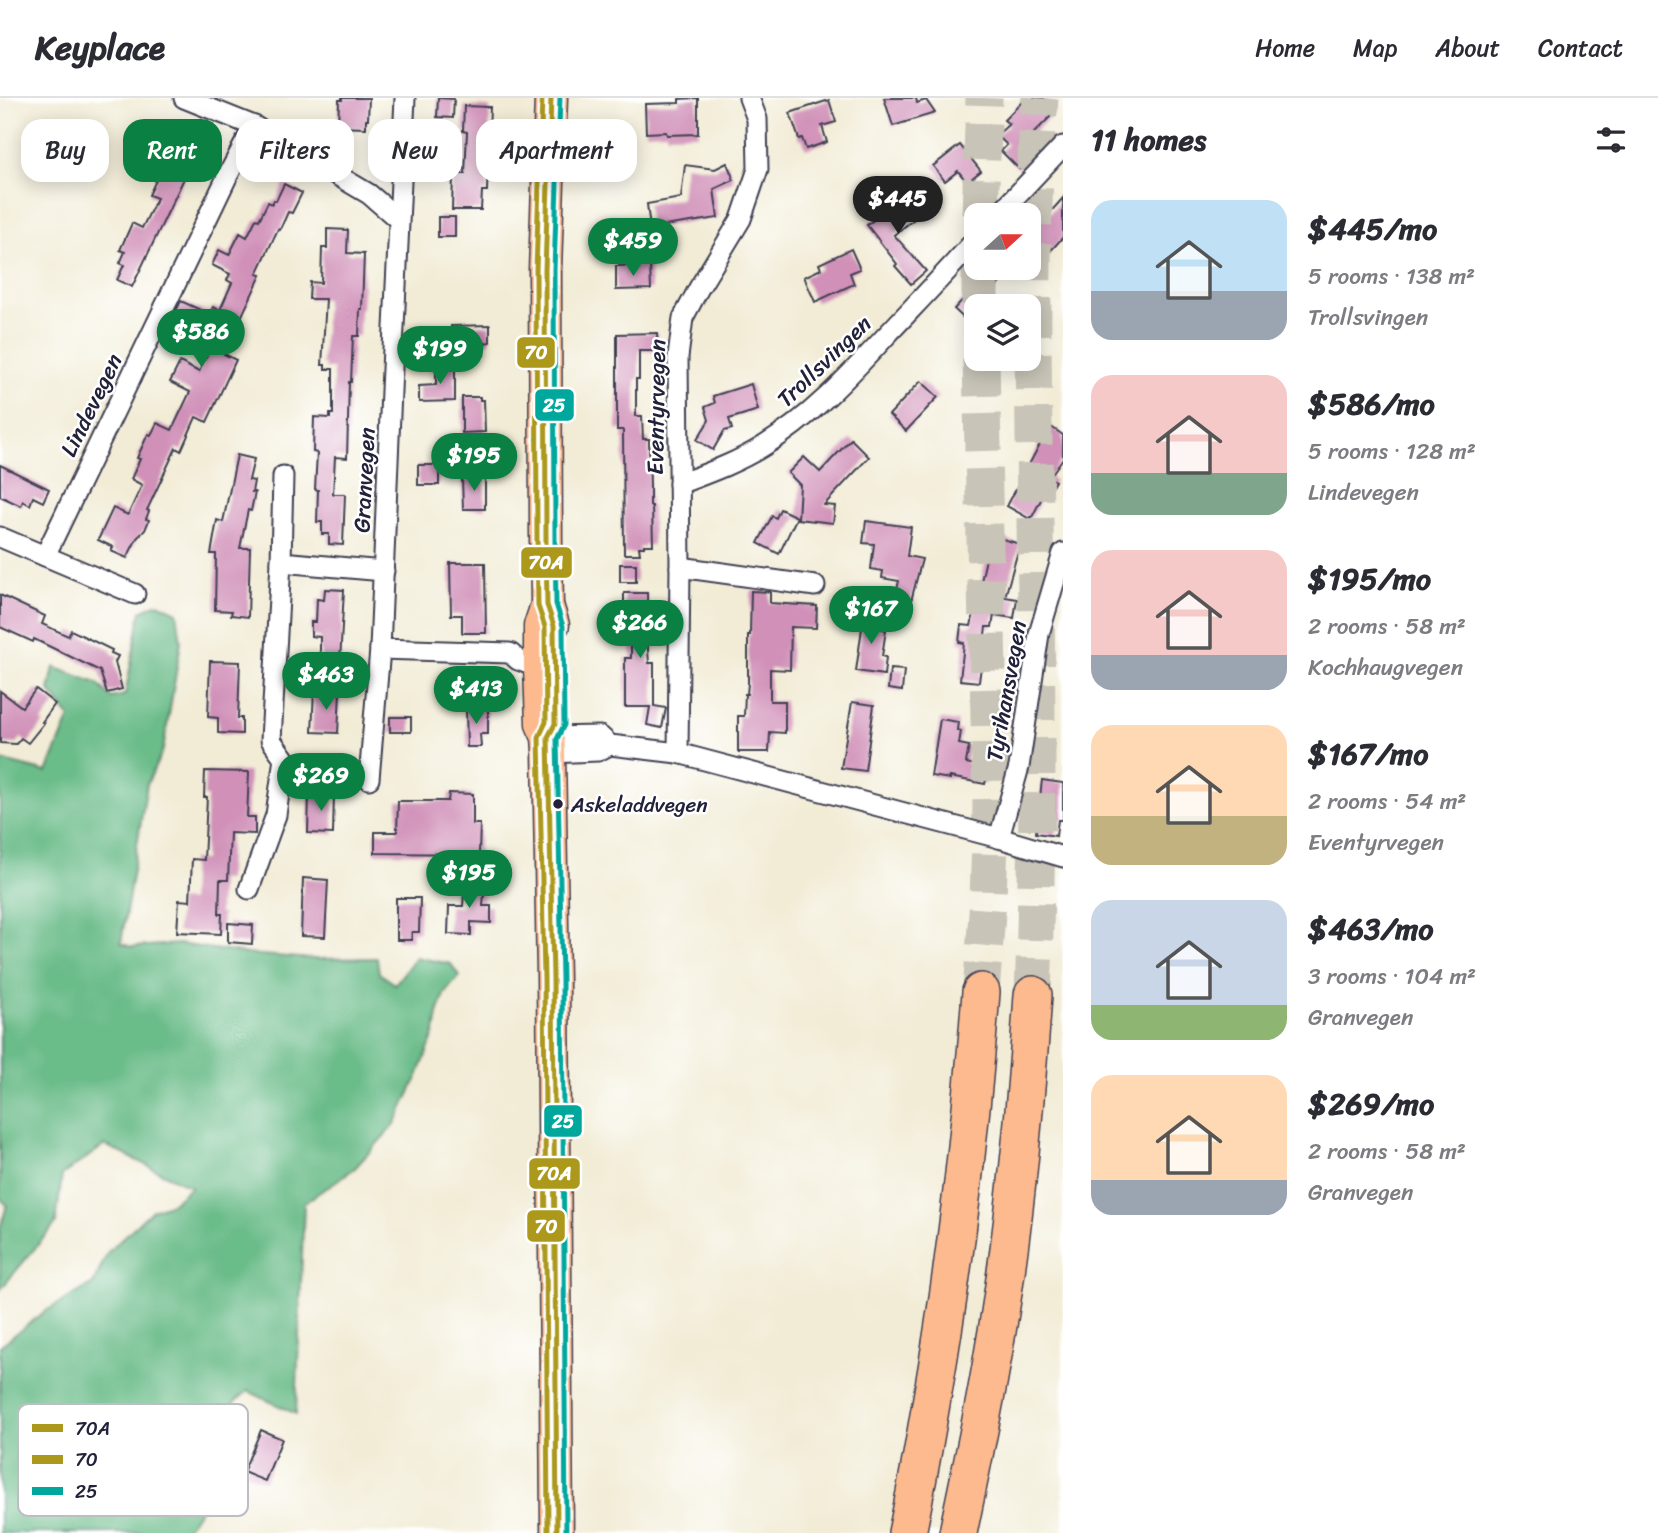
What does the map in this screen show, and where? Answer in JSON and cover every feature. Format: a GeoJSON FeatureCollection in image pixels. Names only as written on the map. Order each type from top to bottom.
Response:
{"type":"FeatureCollection","features":[{"type":"Feature","properties":{"kind":"highway"},"geometry":{"type":"LineString","coordinates":[[907,1533],[940,1352],[954,1255],[974,1084],[981,992]]}},
{"type":"Feature","properties":{"kind":"highway"},"geometry":{"type":"LineString","coordinates":[[958,1533],[993,1354],[1007,1262],[1025,1102],[1033,995]]}},
{"type":"Feature","properties":{"kind":"main road"},"geometry":{"type":"LineString","coordinates":[[551,98],[545,270],[547,605],[554,626],[555,698],[555,724],[549,745],[557,1533]]}},
{"type":"Feature","properties":{"kind":"main road"},"geometry":{"type":"LineString","coordinates":[[547,605],[540,626],[540,653],[542,724],[549,745]]}},
{"type":"Feature","properties":{"kind":"street"},"geometry":{"type":"LineString","coordinates":[[184,98],[238,119]]}},
{"type":"Feature","properties":{"kind":"street","name":"Granvegen"},"geometry":{"type":"LineString","coordinates":[[369,779],[380,649],[405,98]]}},
{"type":"Feature","properties":{"kind":"street","name":"Eventyrvegen"},"geometry":{"type":"LineString","coordinates":[[678,753],[678,357],[683,318],[741,219],[758,169],[757,120],[752,99]]}},
{"type":"Feature","properties":{"kind":"street"},"geometry":{"type":"LineString","coordinates":[[1010,203],[1063,146]]}},
{"type":"Feature","properties":{"kind":"street","name":"Lindevegen"},"geometry":{"type":"LineString","coordinates":[[45,556],[236,160]]}},
{"type":"Feature","properties":{"kind":"street"},"geometry":{"type":"LineString","coordinates":[[349,182],[369,194],[398,219]]}},
{"type":"Feature","properties":{"kind":"street","name":"Trollsvingen"},"geometry":{"type":"LineString","coordinates":[[679,484],[746,457],[799,421],[841,384],[964,252]]}},
{"type":"Feature","properties":{"kind":"street"},"geometry":{"type":"LineString","coordinates":[[249,889],[276,815],[284,758],[271,740],[283,476]]}},
{"type":"Feature","properties":{"kind":"street"},"geometry":{"type":"LineString","coordinates":[[0,537],[135,594]]}},
{"type":"Feature","properties":{"kind":"street","name":"Tyrihansvegen"},"geometry":{"type":"LineString","coordinates":[[999,838],[1019,767],[1039,634],[1063,554]]}},
{"type":"Feature","properties":{"kind":"street"},"geometry":{"type":"LineString","coordinates":[[281,562],[384,571]]}},
{"type":"Feature","properties":{"kind":"street"},"geometry":{"type":"LineString","coordinates":[[680,567],[814,586]]}},
{"type":"Feature","properties":{"kind":"street"},"geometry":{"type":"LineString","coordinates":[[510,653],[518,646],[540,653]]}},
{"type":"Feature","properties":{"kind":"street"},"geometry":{"type":"LineString","coordinates":[[380,649],[510,653],[518,660],[540,653]]}},
{"type":"Feature","properties":{"kind":"street"},"geometry":{"type":"LineString","coordinates":[[549,745],[600,736],[610,745],[678,753],[1063,857]]}},
{"type":"Feature","properties":{"kind":"green space"},"geometry":{"type":"Polygon","coordinates":[[[158,603],[177,612],[181,642],[163,750],[147,784],[121,943],[131,947],[179,944],[248,954],[314,959],[377,958],[379,973],[395,984],[416,957],[451,964],[459,976],[444,994],[435,1032],[395,1124],[355,1168],[304,1203],[296,1414],[248,1391],[232,1404],[18,1404],[18,1516],[195,1516],[183,1533],[0,1533],[0,1346],[44,1312],[93,1284],[108,1252],[152,1210],[172,1203],[191,1187],[105,1145],[62,1175],[56,1223],[0,1290],[0,1229],[7,1205],[0,1198],[0,760],[47,772],[70,717],[49,690],[54,667],[97,683],[111,698],[125,695],[141,611],[158,603]]]}},
{"type":"Feature","properties":{"kind":"building"},"geometry":{"type":"Polygon","coordinates":[[[369,98],[366,128],[354,128],[354,119],[338,119],[339,100],[369,98]]]}},
{"type":"Feature","properties":{"kind":"building"},"geometry":{"type":"Polygon","coordinates":[[[438,98],[454,99],[453,118],[437,117],[438,98]]]}},
{"type":"Feature","properties":{"kind":"building"},"geometry":{"type":"Polygon","coordinates":[[[698,98],[698,134],[646,133],[645,104],[679,103],[679,99],[698,98]]]}},
{"type":"Feature","properties":{"kind":"building"},"geometry":{"type":"Polygon","coordinates":[[[884,98],[916,98],[917,103],[926,100],[935,113],[893,126],[884,98]]]}},
{"type":"Feature","properties":{"kind":"building"},"geometry":{"type":"Polygon","coordinates":[[[1034,98],[1043,98],[1056,111],[1023,144],[1034,154],[1019,169],[1001,151],[1007,145],[997,135],[1009,124],[1004,120],[1023,101],[1027,105],[1034,98]]]}},
{"type":"Feature","properties":{"kind":"building"},"geometry":{"type":"Polygon","coordinates":[[[829,100],[836,122],[822,126],[827,142],[806,149],[802,138],[799,139],[790,113],[829,100]]]}},
{"type":"Feature","properties":{"kind":"building"},"geometry":{"type":"Polygon","coordinates":[[[464,106],[490,107],[490,119],[476,119],[476,182],[487,182],[487,191],[482,191],[481,210],[452,210],[453,182],[462,182],[462,174],[465,174],[467,132],[463,131],[464,106]]]}},
{"type":"Feature","properties":{"kind":"building"},"geometry":{"type":"Polygon","coordinates":[[[960,145],[981,171],[967,182],[958,171],[945,181],[933,166],[960,145]]]}},
{"type":"Feature","properties":{"kind":"building"},"geometry":{"type":"Polygon","coordinates":[[[727,163],[734,180],[714,189],[718,218],[650,228],[647,204],[681,198],[685,165],[715,169],[727,163]]]}},
{"type":"Feature","properties":{"kind":"building"},"geometry":{"type":"Polygon","coordinates":[[[155,182],[182,182],[132,287],[117,280],[124,265],[120,263],[125,252],[120,250],[132,223],[142,228],[157,198],[149,195],[155,182]]]}},
{"type":"Feature","properties":{"kind":"building"},"geometry":{"type":"Polygon","coordinates":[[[284,184],[302,193],[292,213],[288,212],[280,230],[278,229],[257,274],[261,275],[224,354],[236,360],[207,422],[196,417],[181,451],[176,448],[147,510],[146,519],[149,520],[145,530],[137,538],[127,558],[111,551],[113,547],[98,540],[113,508],[128,515],[142,485],[131,479],[148,434],[151,435],[157,423],[172,430],[190,392],[170,382],[180,362],[199,372],[217,333],[175,313],[181,301],[209,314],[213,307],[220,310],[232,283],[227,280],[230,274],[212,265],[219,250],[229,255],[240,233],[247,237],[268,202],[272,204],[276,201],[284,184]]]}},
{"type":"Feature","properties":{"kind":"building"},"geometry":{"type":"Polygon","coordinates":[[[909,193],[918,204],[912,208],[918,216],[894,235],[926,271],[911,284],[867,225],[909,193]]]}},
{"type":"Feature","properties":{"kind":"building"},"geometry":{"type":"Polygon","coordinates":[[[1063,198],[1063,237],[1041,262],[1041,211],[1047,216],[1063,198]]]}},
{"type":"Feature","properties":{"kind":"building"},"geometry":{"type":"Polygon","coordinates":[[[438,217],[455,217],[455,237],[438,237],[438,217]]]}},
{"type":"Feature","properties":{"kind":"building"},"geometry":{"type":"Polygon","coordinates":[[[327,229],[348,230],[347,253],[364,254],[359,336],[353,336],[349,382],[347,458],[335,457],[333,494],[345,494],[343,545],[329,544],[329,534],[322,534],[322,522],[317,522],[317,453],[313,452],[314,417],[330,418],[330,414],[333,414],[333,369],[325,369],[325,365],[322,365],[326,299],[309,299],[310,282],[321,283],[322,248],[327,248],[327,229]]]}},
{"type":"Feature","properties":{"kind":"building"},"geometry":{"type":"Polygon","coordinates":[[[851,249],[860,269],[850,273],[854,284],[815,302],[804,277],[821,269],[819,264],[851,249]]]}},
{"type":"Feature","properties":{"kind":"building"},"geometry":{"type":"Polygon","coordinates":[[[650,265],[651,289],[616,290],[616,266],[650,265]]]}},
{"type":"Feature","properties":{"kind":"building"},"geometry":{"type":"Polygon","coordinates":[[[981,280],[1002,280],[990,294],[968,294],[981,280]]]}},
{"type":"Feature","properties":{"kind":"building"},"geometry":{"type":"Polygon","coordinates":[[[964,298],[964,319],[954,309],[964,298]]]}},
{"type":"Feature","properties":{"kind":"building"},"geometry":{"type":"Polygon","coordinates":[[[490,325],[490,342],[484,343],[484,355],[452,355],[451,326],[490,325]]]}},
{"type":"Feature","properties":{"kind":"building"},"geometry":{"type":"Polygon","coordinates":[[[657,333],[658,351],[639,351],[639,379],[636,379],[636,416],[642,416],[643,439],[649,439],[653,545],[639,547],[640,554],[624,554],[623,430],[617,430],[617,334],[657,333]]]}},
{"type":"Feature","properties":{"kind":"building"},"geometry":{"type":"Polygon","coordinates":[[[436,365],[455,365],[455,401],[419,402],[419,386],[436,385],[436,365]]]}},
{"type":"Feature","properties":{"kind":"building"},"geometry":{"type":"Polygon","coordinates":[[[921,381],[938,397],[906,431],[889,415],[921,381]]]}},
{"type":"Feature","properties":{"kind":"building"},"geometry":{"type":"Polygon","coordinates":[[[751,384],[758,410],[729,419],[732,429],[724,431],[713,450],[697,440],[709,420],[705,407],[715,403],[713,396],[751,384]]]}},
{"type":"Feature","properties":{"kind":"building"},"geometry":{"type":"Polygon","coordinates":[[[462,397],[480,397],[480,400],[484,400],[485,432],[462,433],[462,397]]]}},
{"type":"Feature","properties":{"kind":"building"},"geometry":{"type":"Polygon","coordinates":[[[1044,422],[1063,435],[1063,458],[1049,478],[1055,481],[1048,494],[1045,492],[1030,519],[1007,506],[1040,444],[1033,440],[1044,422]]]}},
{"type":"Feature","properties":{"kind":"building"},"geometry":{"type":"Polygon","coordinates":[[[851,439],[869,457],[824,505],[835,506],[833,523],[798,519],[800,485],[788,473],[804,457],[820,472],[851,439]]]}},
{"type":"Feature","properties":{"kind":"building"},"geometry":{"type":"Polygon","coordinates":[[[237,455],[254,459],[249,480],[254,481],[252,492],[255,492],[251,511],[248,510],[240,548],[250,548],[248,617],[231,615],[232,611],[215,610],[216,554],[211,554],[217,520],[223,522],[237,455]]]}},
{"type":"Feature","properties":{"kind":"building"},"geometry":{"type":"Polygon","coordinates":[[[0,465],[49,489],[43,502],[33,497],[30,505],[23,501],[21,506],[0,496],[0,465]]]}},
{"type":"Feature","properties":{"kind":"building"},"geometry":{"type":"Polygon","coordinates":[[[418,465],[439,465],[439,485],[418,485],[418,465]]]}},
{"type":"Feature","properties":{"kind":"building"},"geometry":{"type":"Polygon","coordinates":[[[462,478],[485,478],[485,509],[463,509],[462,478]]]}},
{"type":"Feature","properties":{"kind":"building"},"geometry":{"type":"Polygon","coordinates":[[[780,509],[797,517],[779,554],[758,543],[772,516],[776,518],[780,509]]]}},
{"type":"Feature","properties":{"kind":"building"},"geometry":{"type":"Polygon","coordinates":[[[866,521],[911,527],[907,556],[922,559],[911,601],[895,597],[899,581],[882,578],[883,571],[871,569],[874,544],[863,543],[866,521]]]}},
{"type":"Feature","properties":{"kind":"building"},"geometry":{"type":"Polygon","coordinates":[[[985,534],[1020,544],[1005,597],[1017,599],[1014,618],[994,615],[992,627],[986,627],[979,682],[960,680],[964,643],[959,642],[961,625],[971,626],[988,550],[982,549],[985,534]]]}},
{"type":"Feature","properties":{"kind":"building"},"geometry":{"type":"Polygon","coordinates":[[[450,563],[485,563],[486,633],[462,633],[462,615],[451,615],[450,563]]]}},
{"type":"Feature","properties":{"kind":"building"},"geometry":{"type":"Polygon","coordinates":[[[620,564],[636,564],[636,582],[620,582],[620,564]]]}},
{"type":"Feature","properties":{"kind":"building"},"geometry":{"type":"Polygon","coordinates":[[[325,589],[344,590],[340,662],[321,661],[320,637],[311,636],[311,622],[316,622],[317,599],[324,600],[325,589]]]}},
{"type":"Feature","properties":{"kind":"building"},"geometry":{"type":"Polygon","coordinates":[[[751,591],[770,592],[770,603],[817,606],[816,628],[791,627],[790,670],[770,669],[770,701],[785,701],[785,733],[770,732],[769,752],[738,752],[738,716],[744,716],[748,683],[751,591]]]}},
{"type":"Feature","properties":{"kind":"building"},"geometry":{"type":"Polygon","coordinates":[[[624,593],[647,593],[649,663],[654,663],[654,706],[666,708],[662,728],[647,725],[650,707],[625,707],[625,658],[631,658],[631,626],[624,626],[624,593]]]}},
{"type":"Feature","properties":{"kind":"building"},"geometry":{"type":"Polygon","coordinates":[[[0,595],[45,616],[42,624],[68,636],[71,630],[112,650],[111,653],[118,656],[115,662],[122,689],[107,693],[100,671],[34,639],[33,642],[0,627],[0,595]]]}},
{"type":"Feature","properties":{"kind":"building"},"geometry":{"type":"Polygon","coordinates":[[[862,612],[880,614],[878,628],[886,630],[882,656],[886,657],[884,675],[856,671],[862,612]]]}},
{"type":"Feature","properties":{"kind":"building"},"geometry":{"type":"Polygon","coordinates":[[[210,661],[240,662],[238,718],[242,718],[242,734],[218,733],[218,718],[208,717],[210,661]]]}},
{"type":"Feature","properties":{"kind":"building"},"geometry":{"type":"Polygon","coordinates":[[[890,669],[904,670],[902,691],[888,689],[890,669]]]}},
{"type":"Feature","properties":{"kind":"building"},"geometry":{"type":"Polygon","coordinates":[[[36,689],[55,704],[42,722],[44,723],[28,743],[21,738],[16,744],[0,743],[0,691],[22,707],[36,689]]]}},
{"type":"Feature","properties":{"kind":"building"},"geometry":{"type":"Polygon","coordinates":[[[314,690],[340,691],[338,733],[312,732],[314,690]]]}},
{"type":"Feature","properties":{"kind":"building"},"geometry":{"type":"Polygon","coordinates":[[[852,702],[874,705],[865,771],[841,768],[852,702]]]}},
{"type":"Feature","properties":{"kind":"building"},"geometry":{"type":"Polygon","coordinates":[[[488,708],[488,734],[480,734],[481,747],[467,747],[466,709],[488,708]]]}},
{"type":"Feature","properties":{"kind":"building"},"geometry":{"type":"Polygon","coordinates":[[[390,717],[411,717],[411,732],[390,732],[390,717]]]}},
{"type":"Feature","properties":{"kind":"building"},"geometry":{"type":"Polygon","coordinates":[[[940,719],[958,722],[957,730],[961,731],[959,744],[969,746],[966,763],[989,768],[985,784],[931,776],[940,719]]]}},
{"type":"Feature","properties":{"kind":"building"},"geometry":{"type":"Polygon","coordinates":[[[321,769],[340,769],[340,784],[320,783],[321,769]]]}},
{"type":"Feature","properties":{"kind":"building"},"geometry":{"type":"Polygon","coordinates":[[[205,771],[249,772],[247,817],[255,817],[255,834],[230,833],[228,880],[220,880],[221,934],[177,932],[179,900],[190,901],[192,859],[204,860],[207,797],[204,797],[205,771]]]}},
{"type":"Feature","properties":{"kind":"building"},"geometry":{"type":"Polygon","coordinates":[[[1042,780],[1063,783],[1063,820],[1058,820],[1056,836],[1036,833],[1042,780]]]}},
{"type":"Feature","properties":{"kind":"building"},"geometry":{"type":"Polygon","coordinates":[[[309,792],[334,793],[333,834],[308,833],[309,792]]]}},
{"type":"Feature","properties":{"kind":"building"},"geometry":{"type":"Polygon","coordinates":[[[449,793],[473,794],[473,824],[480,824],[479,854],[375,853],[375,832],[397,832],[398,801],[448,801],[449,793]]]}},
{"type":"Feature","properties":{"kind":"building"},"geometry":{"type":"Polygon","coordinates":[[[303,878],[328,880],[325,937],[301,936],[303,878]]]}},
{"type":"Feature","properties":{"kind":"building"},"geometry":{"type":"Polygon","coordinates":[[[465,881],[485,883],[483,906],[491,906],[491,923],[471,922],[471,935],[448,934],[449,906],[463,906],[465,881]]]}},
{"type":"Feature","properties":{"kind":"building"},"geometry":{"type":"Polygon","coordinates":[[[396,898],[420,898],[419,932],[412,932],[412,940],[397,940],[396,898]]]}},
{"type":"Feature","properties":{"kind":"building"},"geometry":{"type":"Polygon","coordinates":[[[228,923],[253,925],[252,944],[228,942],[228,923]]]}},
{"type":"Feature","properties":{"kind":"building"},"geometry":{"type":"Polygon","coordinates":[[[261,1430],[282,1439],[265,1481],[248,1474],[248,1460],[261,1430]]]}},
{"type":"Feature","properties":{"kind":"tunnel"},"geometry":{"type":"LineString","coordinates":[[980,203],[984,98]]}},
{"type":"Feature","properties":{"kind":"tunnel"},"geometry":{"type":"LineString","coordinates":[[1033,995],[1037,786],[1033,268],[1040,98]]}},
{"type":"Feature","properties":{"kind":"tunnel"},"geometry":{"type":"LineString","coordinates":[[980,280],[980,294]]}},
{"type":"Feature","properties":{"kind":"tunnel"},"geometry":{"type":"LineString","coordinates":[[981,371],[991,807],[981,992]]}},
{"type":"Feature","properties":{"kind":"transit line","name":"70"},"geometry":{"type":"LineString","coordinates":[[542,98],[536,270],[537,541],[538,606],[545,627],[546,722],[539,737],[544,978],[548,1533]]}},
{"type":"Feature","properties":{"kind":"transit line","name":"70A"},"geometry":{"type":"LineString","coordinates":[[551,98],[545,270],[546,541],[547,605],[554,626],[555,724],[548,737],[553,978],[557,1533]]}},
{"type":"Feature","properties":{"kind":"transit line","name":"25"},"geometry":{"type":"LineString","coordinates":[[560,98],[554,270],[555,541],[556,604],[563,626],[564,725],[557,739],[562,978],[566,1533]]}},
{"type":"Feature","properties":{"kind":"place","name":"Askeladdvegen"},"geometry":{"type":"Point","coordinates":[558,804]}}]}
